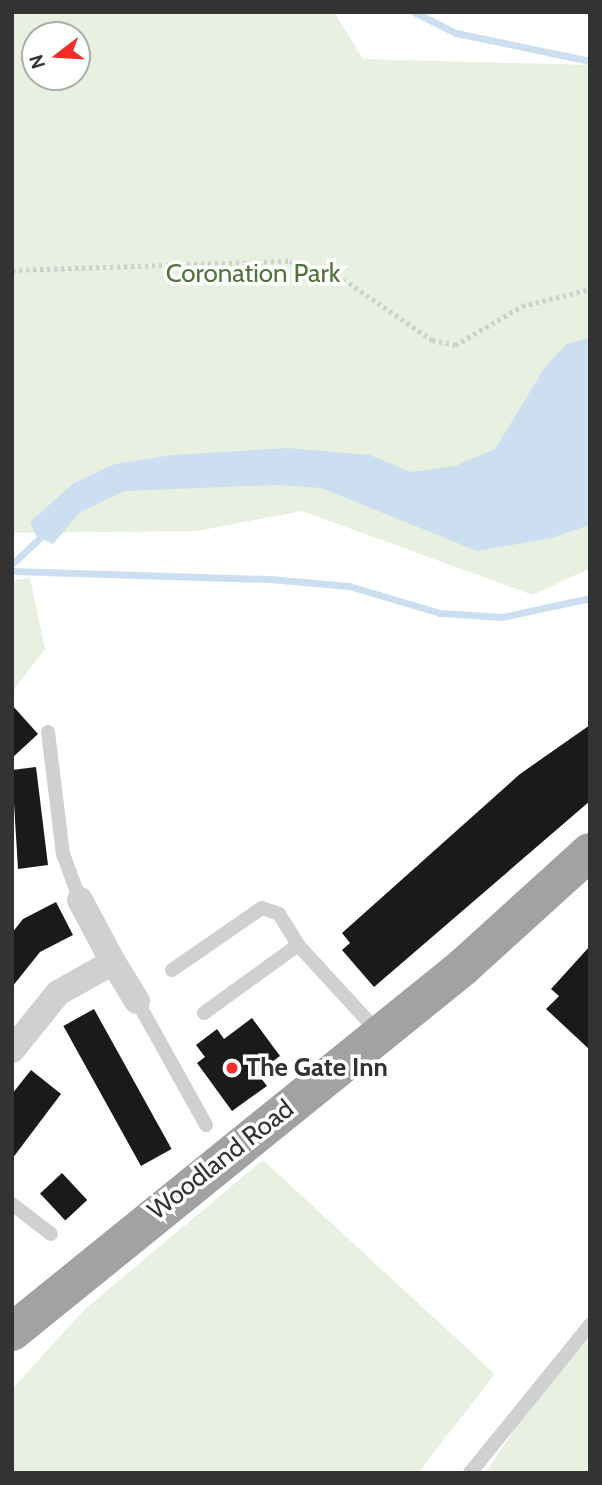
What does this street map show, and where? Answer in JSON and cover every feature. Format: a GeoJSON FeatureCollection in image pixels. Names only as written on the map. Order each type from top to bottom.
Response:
{"type":"FeatureCollection","features":[{"type":"Feature","properties":{"kind":"highway","name":"Woodland Road"},"geometry":{"type":"LineString","coordinates":[[12,1332],[378,1032],[463,967],[590,852]]}},
{"type":"Feature","properties":{"kind":"street"},"geometry":{"type":"LineString","coordinates":[[80,900],[137,1001]]}},
{"type":"Feature","properties":{"kind":"street"},"geometry":{"type":"LineString","coordinates":[[12,1050],[58,993],[113,961]]}},
{"type":"Feature","properties":{"kind":"lane"},"geometry":{"type":"LineString","coordinates":[[48,732],[63,854],[80,900]]}},
{"type":"Feature","properties":{"kind":"lane"},"geometry":{"type":"LineString","coordinates":[[172,970],[270,907],[298,944],[378,1032]]}},
{"type":"Feature","properties":{"kind":"lane"},"geometry":{"type":"LineString","coordinates":[[204,1013],[298,944]]}},
{"type":"Feature","properties":{"kind":"lane"},"geometry":{"type":"LineString","coordinates":[[137,1001],[206,1125]]}},
{"type":"Feature","properties":{"kind":"lane"},"geometry":{"type":"LineString","coordinates":[[12,1204],[51,1234]]}},
{"type":"Feature","properties":{"kind":"lane"},"geometry":{"type":"LineString","coordinates":[[470,1473],[590,1325]]}},
{"type":"Feature","properties":{"kind":"path"},"geometry":{"type":"LineString","coordinates":[[12,270],[290,261],[349,283],[432,340],[455,345],[522,306],[590,289]]}},
{"type":"Feature","properties":{"kind":"green space","name":"Coronation Park"},"geometry":{"type":"Polygon","coordinates":[[[12,12],[334,12],[363,59],[590,65],[590,568],[533,595],[302,511],[197,531],[12,533],[12,12]]]}},
{"type":"Feature","properties":{"kind":"green space"},"geometry":{"type":"Polygon","coordinates":[[[30,578],[45,649],[12,692],[12,580],[30,578]]]}},
{"type":"Feature","properties":{"kind":"green space"},"geometry":{"type":"Polygon","coordinates":[[[263,1160],[495,1374],[418,1473],[12,1473],[12,1389],[85,1309],[263,1160]]]}},
{"type":"Feature","properties":{"kind":"green space"},"geometry":{"type":"Polygon","coordinates":[[[590,1337],[590,1473],[485,1473],[526,1413],[590,1337]]]}},
{"type":"Feature","properties":{"kind":"water"},"geometry":{"type":"Polygon","coordinates":[[[590,338],[590,525],[552,538],[477,551],[321,488],[278,485],[124,491],[79,513],[53,544],[36,536],[30,522],[74,483],[115,464],[172,455],[288,448],[370,455],[411,472],[455,466],[495,449],[545,367],[567,344],[590,338]]]}},
{"type":"Feature","properties":{"kind":"building"},"geometry":{"type":"Polygon","coordinates":[[[12,705],[38,734],[12,758],[12,705]]]}},
{"type":"Feature","properties":{"kind":"building"},"geometry":{"type":"Polygon","coordinates":[[[590,725],[590,801],[374,987],[342,950],[350,943],[342,933],[520,774],[590,725]]]}},
{"type":"Feature","properties":{"kind":"building"},"geometry":{"type":"Polygon","coordinates":[[[36,767],[48,865],[18,869],[12,770],[36,767]]]}},
{"type":"Feature","properties":{"kind":"building"},"geometry":{"type":"Polygon","coordinates":[[[56,902],[73,935],[40,952],[12,987],[12,933],[23,919],[56,902]]]}},
{"type":"Feature","properties":{"kind":"building"},"geometry":{"type":"Polygon","coordinates":[[[590,946],[590,1050],[546,1009],[559,996],[551,989],[590,946]]]}},
{"type":"Feature","properties":{"kind":"building"},"geometry":{"type":"Polygon","coordinates":[[[94,1009],[172,1149],[141,1166],[63,1026],[94,1009]]]}},
{"type":"Feature","properties":{"kind":"building","name":"The Gate Inn"},"geometry":{"type":"Polygon","coordinates":[[[252,1018],[280,1056],[257,1073],[267,1086],[232,1111],[197,1063],[205,1057],[196,1045],[217,1029],[224,1039],[252,1018]]]}},
{"type":"Feature","properties":{"kind":"building"},"geometry":{"type":"Polygon","coordinates":[[[31,1070],[61,1094],[12,1159],[12,1094],[31,1070]]]}},
{"type":"Feature","properties":{"kind":"building"},"geometry":{"type":"Polygon","coordinates":[[[62,1173],[87,1200],[65,1221],[40,1193],[62,1173]]]}},
{"type":"Feature","properties":{"kind":"waterway"},"geometry":{"type":"LineString","coordinates":[[414,12],[456,33],[590,61]]}},
{"type":"Feature","properties":{"kind":"waterway"},"geometry":{"type":"LineString","coordinates":[[12,564],[39,539]]}},
{"type":"Feature","properties":{"kind":"waterway"},"geometry":{"type":"LineString","coordinates":[[12,571],[269,579],[349,586],[440,613],[502,617],[590,598]]}},
{"type":"Feature","properties":{"kind":"place","name":"The Gate Inn"},"geometry":{"type":"Point","coordinates":[232,1068]}}]}
